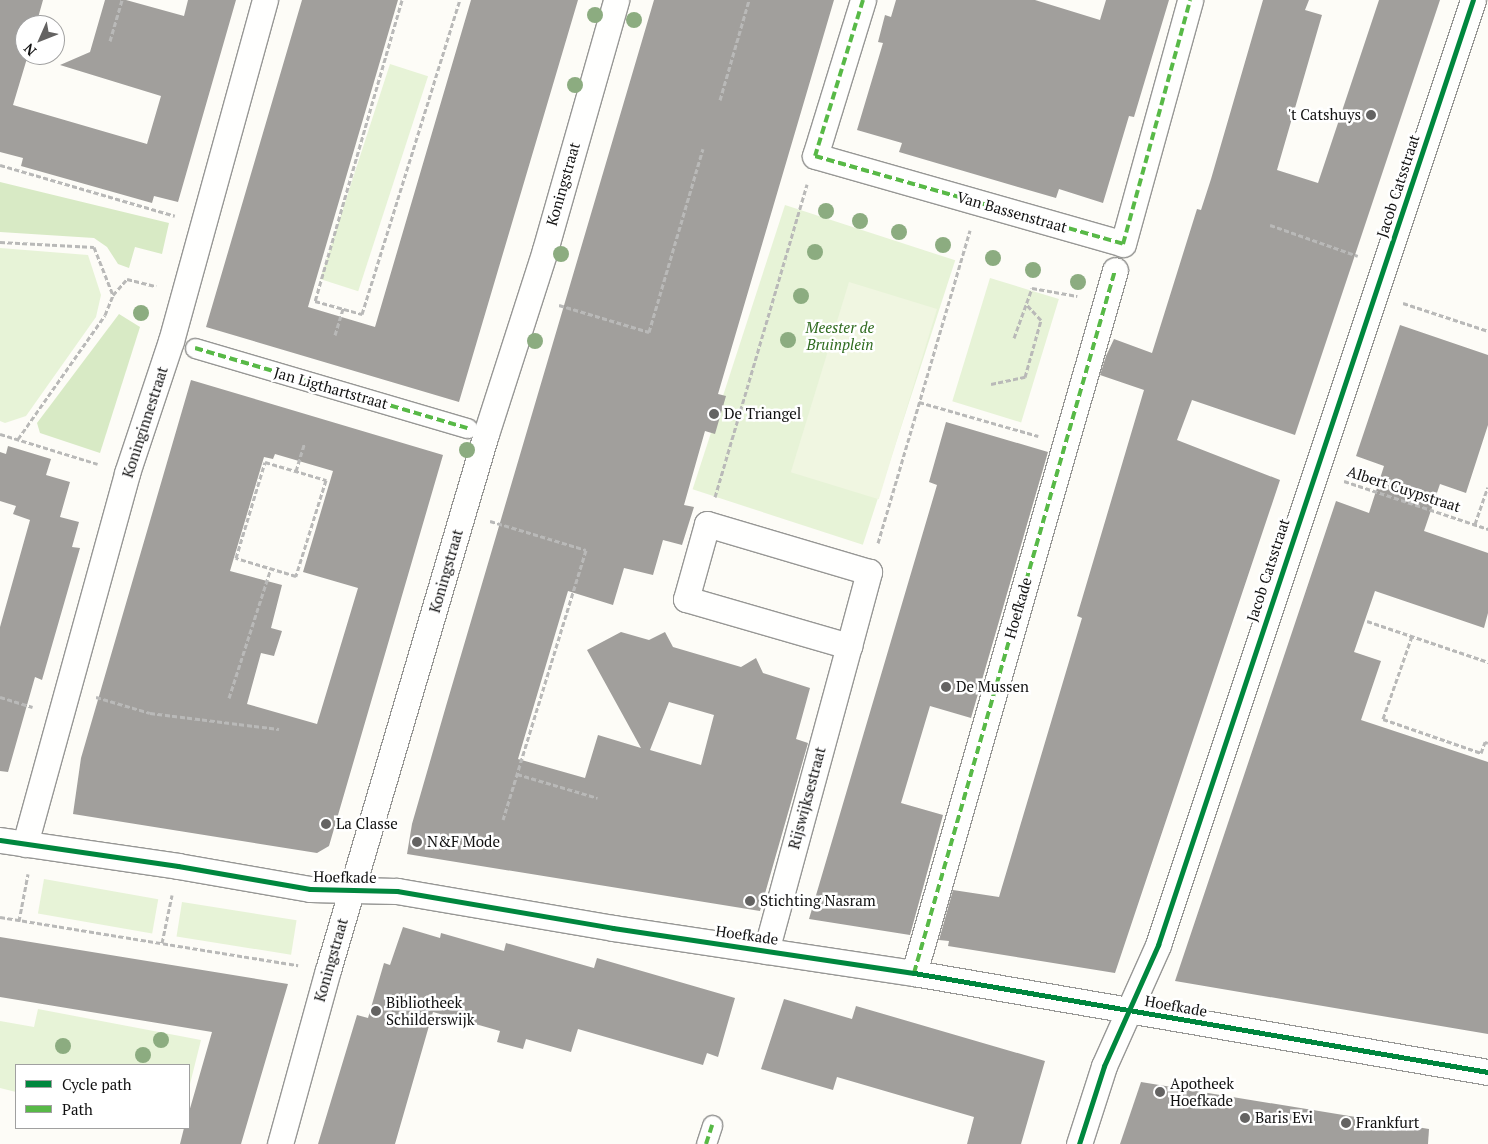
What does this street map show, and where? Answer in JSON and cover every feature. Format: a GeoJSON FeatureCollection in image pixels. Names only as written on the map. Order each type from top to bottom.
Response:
{"type":"FeatureCollection","features":[{"type":"Feature","properties":{"kind":"street","name":"Koninginnestraat"},"geometry":{"type":"LineString","coordinates":[[29,845],[67,689],[127,473],[171,341],[265,0]]}},
{"type":"Feature","properties":{"kind":"street","name":"Koningstraat"},"geometry":{"type":"LineString","coordinates":[[280,1144],[328,970],[463,513],[545,250],[616,0]]}},
{"type":"Feature","properties":{"kind":"street"},"geometry":{"type":"LineString","coordinates":[[816,156],[863,0]]}},
{"type":"Feature","properties":{"kind":"street","name":"Van Bassenstraat"},"geometry":{"type":"LineString","coordinates":[[816,156],[1123,244],[1190,0]]}},
{"type":"Feature","properties":{"kind":"street","name":"Jacob Catsstraat"},"geometry":{"type":"LineString","coordinates":[[1079,1144],[1104,1066],[1127,1010],[1158,945],[1314,472],[1473,0]]}},
{"type":"Feature","properties":{"kind":"street","name":"Hoefkade"},"geometry":{"type":"LineString","coordinates":[[914,973],[1115,270]]}},
{"type":"Feature","properties":{"kind":"street","name":"Jan Ligthartstraat"},"geometry":{"type":"LineString","coordinates":[[196,348],[467,428]]}},
{"type":"Feature","properties":{"kind":"street"},"geometry":{"type":"LineString","coordinates":[[849,646],[686,599],[707,524],[869,572]]}},
{"type":"Feature","properties":{"kind":"street","name":"Rijswijksestraat"},"geometry":{"type":"LineString","coordinates":[[766,950],[869,572]]}},
{"type":"Feature","properties":{"kind":"street","name":"Hoefkade"},"geometry":{"type":"LineString","coordinates":[[0,840],[178,866],[310,889],[397,891],[612,928],[914,973],[1488,1072]]}},
{"type":"Feature","properties":{"kind":"street"},"geometry":{"type":"LineString","coordinates":[[706,1144],[712,1125]]}},
{"type":"Feature","properties":{"kind":"path"},"geometry":{"type":"LineString","coordinates":[[110,41],[122,0]]}},
{"type":"Feature","properties":{"kind":"path"},"geometry":{"type":"LineString","coordinates":[[402,0],[315,301],[362,314],[460,0]]}},
{"type":"Feature","properties":{"kind":"path"},"geometry":{"type":"LineString","coordinates":[[720,100],[749,0]]}},
{"type":"Feature","properties":{"kind":"path"},"geometry":{"type":"LineString","coordinates":[[560,296],[558,305],[649,332],[703,149]]}},
{"type":"Feature","properties":{"kind":"path"},"geometry":{"type":"LineString","coordinates":[[707,524],[816,156]]}},
{"type":"Feature","properties":{"kind":"path"},"geometry":{"type":"LineString","coordinates":[[0,165],[203,225]]}},
{"type":"Feature","properties":{"kind":"path"},"geometry":{"type":"LineString","coordinates":[[869,572],[978,203]]}},
{"type":"Feature","properties":{"kind":"path"},"geometry":{"type":"LineString","coordinates":[[1270,225],[1384,265]]}},
{"type":"Feature","properties":{"kind":"path"},"geometry":{"type":"LineString","coordinates":[[0,242],[94,247],[113,295]]}},
{"type":"Feature","properties":{"kind":"path"},"geometry":{"type":"LineString","coordinates":[[18,439],[105,314],[113,295],[127,279],[159,286]]}},
{"type":"Feature","properties":{"kind":"path"},"geometry":{"type":"LineString","coordinates":[[1014,338],[1032,288],[1086,298]]}},
{"type":"Feature","properties":{"kind":"path"},"geometry":{"type":"LineString","coordinates":[[1375,293],[1488,331]]}},
{"type":"Feature","properties":{"kind":"path"},"geometry":{"type":"LineString","coordinates":[[991,384],[1025,378],[1041,320],[1026,305]]}},
{"type":"Feature","properties":{"kind":"path"},"geometry":{"type":"LineString","coordinates":[[335,335],[342,308]]}},
{"type":"Feature","properties":{"kind":"path"},"geometry":{"type":"LineString","coordinates":[[919,402],[1065,444]]}},
{"type":"Feature","properties":{"kind":"path"},"geometry":{"type":"LineString","coordinates":[[0,434],[127,473]]}},
{"type":"Feature","properties":{"kind":"path"},"geometry":{"type":"LineString","coordinates":[[296,471],[304,444]]}},
{"type":"Feature","properties":{"kind":"path"},"geometry":{"type":"LineString","coordinates":[[265,462],[296,471],[326,480],[296,576],[236,558],[265,462]]}},
{"type":"Feature","properties":{"kind":"path"},"geometry":{"type":"LineString","coordinates":[[1476,524],[1488,488]]}},
{"type":"Feature","properties":{"kind":"path"},"geometry":{"type":"LineString","coordinates":[[463,513],[586,550],[503,820]]}},
{"type":"Feature","properties":{"kind":"path"},"geometry":{"type":"LineString","coordinates":[[229,698],[271,568]]}},
{"type":"Feature","properties":{"kind":"path"},"geometry":{"type":"LineString","coordinates":[[1367,621],[1488,662]]}},
{"type":"Feature","properties":{"kind":"path"},"geometry":{"type":"LineString","coordinates":[[1412,636],[1384,719],[1481,753],[1485,742],[1488,743]]}},
{"type":"Feature","properties":{"kind":"path"},"geometry":{"type":"LineString","coordinates":[[67,689],[150,713],[280,729]]}},
{"type":"Feature","properties":{"kind":"path"},"geometry":{"type":"LineString","coordinates":[[517,774],[598,798]]}},
{"type":"Feature","properties":{"kind":"path"},"geometry":{"type":"LineString","coordinates":[[20,920],[29,845]]}},
{"type":"Feature","properties":{"kind":"path"},"geometry":{"type":"LineString","coordinates":[[162,943],[178,866]]}},
{"type":"Feature","properties":{"kind":"path"},"geometry":{"type":"LineString","coordinates":[[0,917],[328,970]]}},
{"type":"Feature","properties":{"kind":"green space"},"geometry":{"type":"Polygon","coordinates":[[[390,64],[428,76],[358,291],[320,279],[390,64]]]}},
{"type":"Feature","properties":{"kind":"green space"},"geometry":{"type":"Polygon","coordinates":[[[0,182],[169,223],[162,254],[135,247],[129,268],[118,264],[107,247],[94,238],[0,232],[0,182]]]}},
{"type":"Feature","properties":{"kind":"green space","name":"Meester de Bruinplein"},"geometry":{"type":"Polygon","coordinates":[[[785,205],[955,260],[863,545],[693,489],[785,205]]]}},
{"type":"Feature","properties":{"kind":"green space"},"geometry":{"type":"Polygon","coordinates":[[[0,248],[88,255],[101,295],[96,317],[26,416],[5,423],[0,421],[0,248]]]}},
{"type":"Feature","properties":{"kind":"green space"},"geometry":{"type":"Polygon","coordinates":[[[990,278],[1059,299],[1021,422],[952,401],[990,278]]]}},
{"type":"Feature","properties":{"kind":"green space"},"geometry":{"type":"Polygon","coordinates":[[[849,282],[937,309],[879,499],[791,472],[849,282]]]}},
{"type":"Feature","properties":{"kind":"green space"},"geometry":{"type":"Polygon","coordinates":[[[119,314],[140,327],[100,453],[40,433],[37,423],[119,314]]]}},
{"type":"Feature","properties":{"kind":"green space"},"geometry":{"type":"Polygon","coordinates":[[[44,879],[158,899],[152,934],[38,913],[44,879]]]}},
{"type":"Feature","properties":{"kind":"green space"},"geometry":{"type":"Polygon","coordinates":[[[182,902],[297,920],[291,955],[177,937],[182,902]]]}},
{"type":"Feature","properties":{"kind":"green space"},"geometry":{"type":"Polygon","coordinates":[[[38,1009],[201,1040],[190,1084],[190,1064],[15,1064],[15,1092],[0,1088],[0,1021],[34,1027],[38,1009]]]}},
{"type":"Feature","properties":{"kind":"building"},"geometry":{"type":"Polygon","coordinates":[[[0,0],[43,0],[39,15],[15,15],[15,65],[25,65],[13,105],[147,144],[161,96],[60,65],[65,65],[65,63],[90,52],[105,0],[126,0],[184,16],[188,0],[236,0],[178,202],[154,196],[152,203],[21,166],[23,158],[0,152],[0,0]]]}},
{"type":"Feature","properties":{"kind":"building"},"geometry":{"type":"Polygon","coordinates":[[[302,0],[398,0],[308,307],[375,327],[471,0],[578,0],[459,402],[206,327],[302,0]]]}},
{"type":"Feature","properties":{"kind":"building"},"geometry":{"type":"Polygon","coordinates":[[[654,0],[834,0],[718,394],[726,396],[715,434],[705,431],[684,505],[694,507],[682,545],[663,540],[653,575],[624,568],[613,605],[568,591],[518,759],[585,778],[598,735],[641,748],[587,650],[621,632],[649,640],[665,632],[673,647],[741,667],[756,658],[763,673],[810,688],[796,739],[808,743],[760,911],[407,854],[412,824],[654,0]],[[669,702],[650,750],[701,765],[714,715],[669,702]]]}},
{"type":"Feature","properties":{"kind":"building"},"geometry":{"type":"Polygon","coordinates":[[[896,0],[1035,0],[1100,20],[1106,0],[1169,0],[1134,117],[1129,116],[1103,203],[1059,189],[1056,198],[899,152],[902,143],[857,130],[883,43],[878,42],[885,15],[891,17],[896,0]]]}},
{"type":"Feature","properties":{"kind":"building"},"geometry":{"type":"Polygon","coordinates":[[[1263,0],[1309,0],[1305,10],[1322,15],[1277,170],[1318,183],[1379,0],[1440,0],[1295,435],[1192,400],[1177,440],[1280,480],[1115,973],[948,946],[949,941],[939,940],[953,890],[999,897],[1082,618],[1077,616],[1144,390],[1100,375],[1106,356],[1114,339],[1152,353],[1197,209],[1201,210],[1211,179],[1263,0]]]}},
{"type":"Feature","properties":{"kind":"building"},"geometry":{"type":"Polygon","coordinates":[[[1400,325],[1488,355],[1488,425],[1466,493],[1440,484],[1424,531],[1488,553],[1488,613],[1484,628],[1375,591],[1354,652],[1381,661],[1361,720],[1488,762],[1488,1034],[1175,981],[1336,501],[1369,513],[1384,466],[1356,456],[1400,325]]]}},
{"type":"Feature","properties":{"kind":"building"},"geometry":{"type":"Polygon","coordinates":[[[191,380],[443,455],[329,846],[317,853],[73,814],[81,758],[191,380]],[[275,454],[273,459],[264,457],[230,571],[282,585],[271,628],[282,631],[274,656],[261,653],[247,704],[317,724],[358,588],[303,572],[333,471],[275,454]]]}},
{"type":"Feature","properties":{"kind":"building","name":"De Mussen"},"geometry":{"type":"Polygon","coordinates":[[[946,422],[1048,452],[971,718],[930,706],[901,803],[943,815],[910,935],[809,919],[937,485],[929,482],[946,422]]]}},
{"type":"Feature","properties":{"kind":"building"},"geometry":{"type":"Polygon","coordinates":[[[8,446],[51,459],[46,475],[70,482],[60,517],[79,522],[72,547],[80,548],[42,680],[35,677],[8,772],[0,771],[0,627],[30,520],[13,514],[16,506],[0,501],[0,452],[6,454],[8,446]]]}},
{"type":"Feature","properties":{"kind":"building"},"geometry":{"type":"Polygon","coordinates":[[[403,927],[440,938],[441,933],[504,951],[506,943],[594,968],[597,958],[735,998],[718,1057],[707,1053],[703,1065],[578,1029],[571,1052],[526,1039],[523,1049],[497,1042],[500,1031],[433,1012],[395,1144],[318,1144],[357,1015],[368,1018],[384,963],[390,965],[403,927]]]}},
{"type":"Feature","properties":{"kind":"building"},"geometry":{"type":"Polygon","coordinates":[[[0,937],[288,984],[241,1144],[180,1144],[184,1129],[190,1129],[190,1109],[212,1032],[0,997],[0,937]]]}},
{"type":"Feature","properties":{"kind":"building"},"geometry":{"type":"Polygon","coordinates":[[[784,999],[852,1019],[856,1006],[1045,1061],[1021,1144],[967,1144],[974,1117],[837,1077],[833,1090],[761,1069],[784,999]]]}},
{"type":"Feature","properties":{"kind":"building","name":"Baris Evi"},"geometry":{"type":"Polygon","coordinates":[[[1141,1082],[1429,1129],[1428,1144],[1120,1144],[1141,1082]]]}},
{"type":"Feature","properties":{"kind":"marked path"},"geometry":{"type":"LineString","coordinates":[[863,0],[815,156],[1123,244],[1190,0]]}},
{"type":"Feature","properties":{"kind":"marked path"},"geometry":{"type":"LineString","coordinates":[[914,973],[1115,270]]}},
{"type":"Feature","properties":{"kind":"marked path"},"geometry":{"type":"LineString","coordinates":[[195,348],[467,428]]}},
{"type":"Feature","properties":{"kind":"marked path"},"geometry":{"type":"LineString","coordinates":[[706,1144],[712,1125]]}},
{"type":"Feature","properties":{"kind":"cycle path"},"geometry":{"type":"LineString","coordinates":[[1079,1144],[1104,1066],[1158,945],[1473,0]]}},
{"type":"Feature","properties":{"kind":"cycle path"},"geometry":{"type":"LineString","coordinates":[[0,840],[178,866],[310,889],[397,891],[613,928],[914,973],[1488,1072]]}},
{"type":"Feature","properties":{"kind":"place","name":"'t Catshuys"},"geometry":{"type":"Point","coordinates":[1371,115]}},
{"type":"Feature","properties":{"kind":"place","name":"De Triangel"},"geometry":{"type":"Point","coordinates":[714,414]}},
{"type":"Feature","properties":{"kind":"place","name":"De Mussen"},"geometry":{"type":"Point","coordinates":[946,687]}},
{"type":"Feature","properties":{"kind":"place","name":"La Classe"},"geometry":{"type":"Point","coordinates":[326,824]}},
{"type":"Feature","properties":{"kind":"place","name":"N&F Mode"},"geometry":{"type":"Point","coordinates":[417,842]}},
{"type":"Feature","properties":{"kind":"place","name":"Stichting Nasram"},"geometry":{"type":"Point","coordinates":[750,901]}},
{"type":"Feature","properties":{"kind":"place","name":"Bibliotheek Schilderswijk"},"geometry":{"type":"Point","coordinates":[376,1011]}},
{"type":"Feature","properties":{"kind":"place","name":"Apotheek Hoefkade"},"geometry":{"type":"Point","coordinates":[1160,1092]}},
{"type":"Feature","properties":{"kind":"place","name":"Baris Evi"},"geometry":{"type":"Point","coordinates":[1245,1118]}},
{"type":"Feature","properties":{"kind":"place","name":"Frankfurt"},"geometry":{"type":"Point","coordinates":[1346,1123]}}]}
